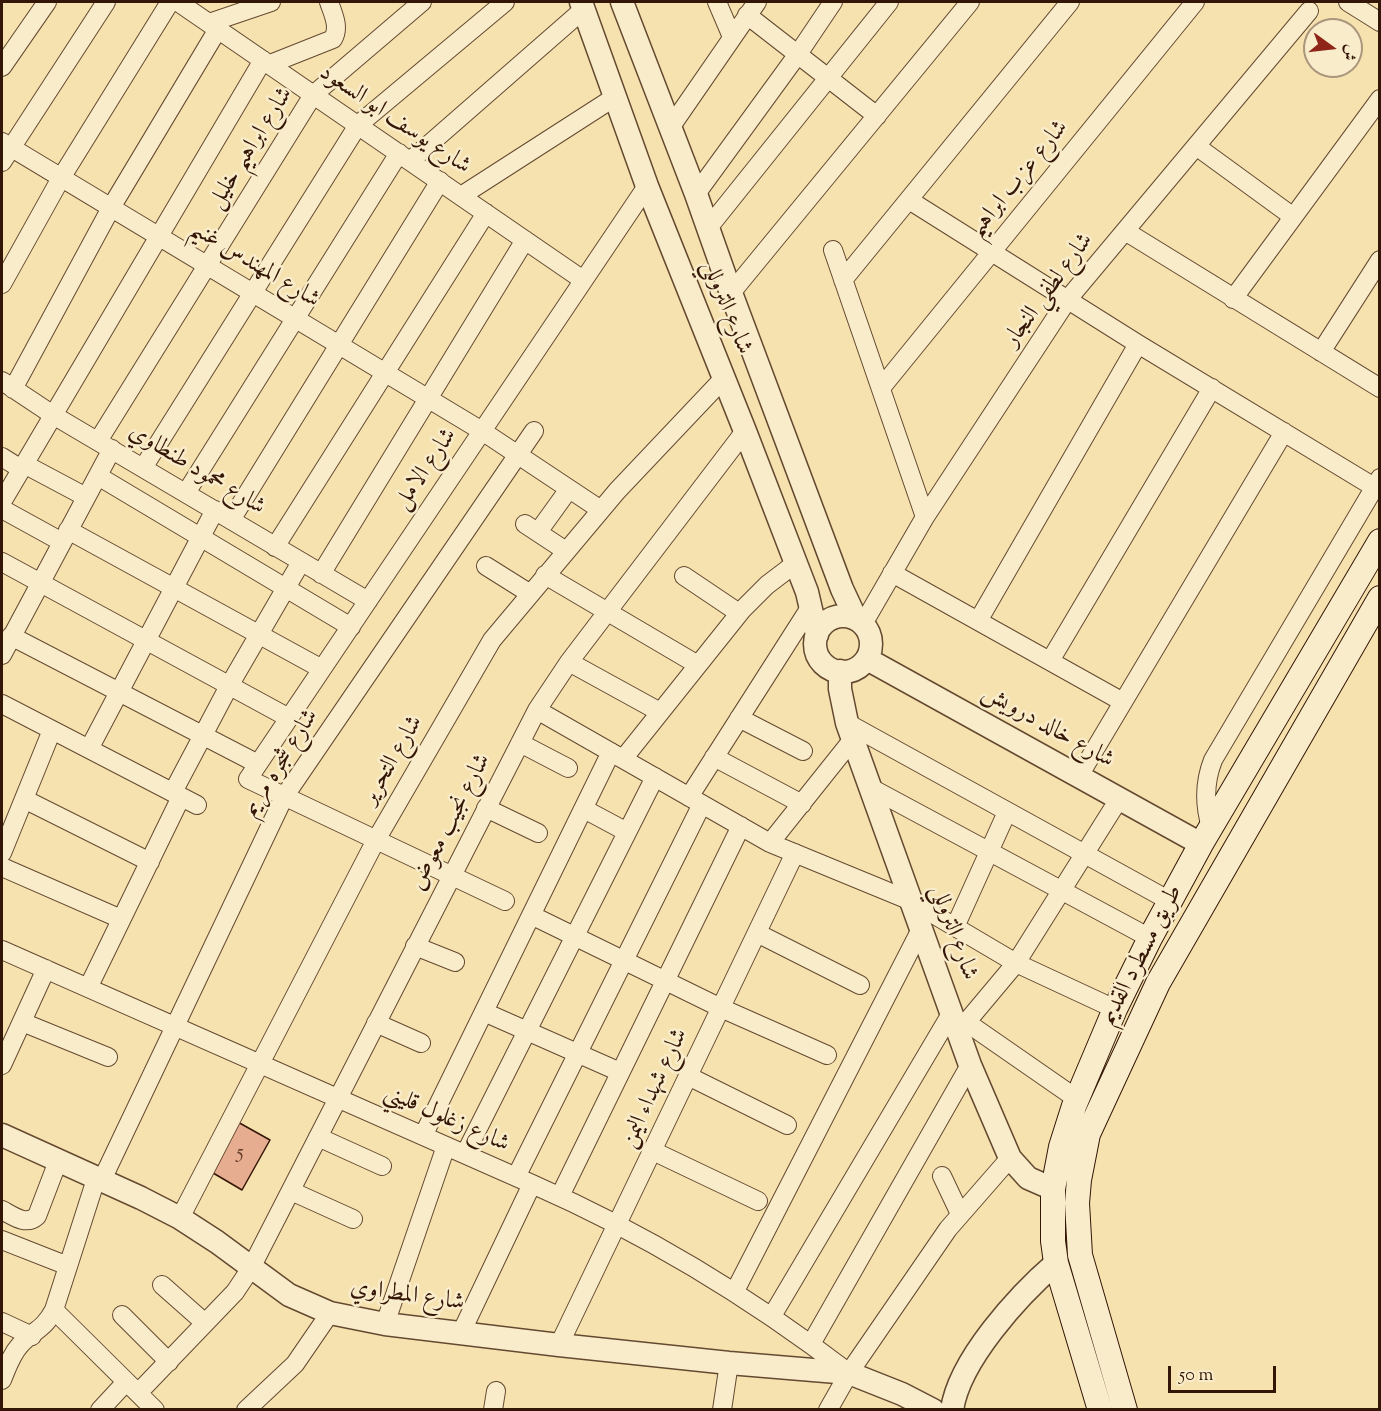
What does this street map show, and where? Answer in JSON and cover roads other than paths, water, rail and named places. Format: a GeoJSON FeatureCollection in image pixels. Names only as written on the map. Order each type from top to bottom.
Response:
{"type":"FeatureCollection","features":[{"type":"Feature","properties":{"kind":"main road","name":"طريق مسطرد القديم"},"geometry":{"type":"LineString","coordinates":[[1100,1410],[1056,1263],[1053,1241],[1053,1189],[1061,1146],[1077,1099],[1115,1010],[1150,938],[1206,836],[1380,541]]}},
{"type":"Feature","properties":{"kind":"main road","name":"طريق مسطرد القديم"},"geometry":{"type":"LineString","coordinates":[[1125,1410],[1080,1255],[1077,1203],[1088,1134],[1158,983],[1380,598]]}},
{"type":"Feature","properties":{"kind":"street"},"geometry":{"type":"LineString","coordinates":[[2,67],[47,2]]}},
{"type":"Feature","properties":{"kind":"street"},"geometry":{"type":"LineString","coordinates":[[4,150],[106,2]]}},
{"type":"Feature","properties":{"kind":"street"},"geometry":{"type":"LineString","coordinates":[[2,284],[61,178],[170,2]]}},
{"type":"Feature","properties":{"kind":"street","name":"شارع يوسف ابو السعود"},"geometry":{"type":"LineString","coordinates":[[178,2],[583,280]]}},
{"type":"Feature","properties":{"kind":"street"},"geometry":{"type":"LineString","coordinates":[[7,385],[213,26],[271,2]]}},
{"type":"Feature","properties":{"kind":"street"},"geometry":{"type":"LineString","coordinates":[[2,502],[266,62],[333,39],[336,35],[337,25],[329,2]]}},
{"type":"Feature","properties":{"kind":"street","name":"شارع ابراهيم خليل"},"geometry":{"type":"LineString","coordinates":[[2,655],[98,476],[105,445],[207,266],[314,94],[422,2]]}},
{"type":"Feature","properties":{"kind":"street"},"geometry":{"type":"LineString","coordinates":[[143,468],[358,125],[505,2]]}},
{"type":"Feature","properties":{"kind":"street","name":"شارع التروللي"},"geometry":{"type":"LineString","coordinates":[[622,2],[696,194],[731,294],[842,589],[859,621]]}},
{"type":"Feature","properties":{"kind":"street"},"geometry":{"type":"LineString","coordinates":[[717,2],[732,37]]}},
{"type":"Feature","properties":{"kind":"street"},"geometry":{"type":"LineString","coordinates":[[696,194],[833,2]]}},
{"type":"Feature","properties":{"kind":"street"},"geometry":{"type":"LineString","coordinates":[[708,228],[889,2]]}},
{"type":"Feature","properties":{"kind":"street"},"geometry":{"type":"LineString","coordinates":[[731,294],[970,2]]}},
{"type":"Feature","properties":{"kind":"street"},"geometry":{"type":"LineString","coordinates":[[843,280],[1070,2]]}},
{"type":"Feature","properties":{"kind":"street","name":"شارع عزب ابراهيم"},"geometry":{"type":"LineString","coordinates":[[881,388],[1195,2]]}},
{"type":"Feature","properties":{"kind":"street"},"geometry":{"type":"LineString","coordinates":[[1355,3],[1380,22]]}},
{"type":"Feature","properties":{"kind":"street"},"geometry":{"type":"LineString","coordinates":[[186,493],[295,319],[404,157],[582,5]]}},
{"type":"Feature","properties":{"kind":"street","name":"شارع التروللي"},"geometry":{"type":"LineString","coordinates":[[582,5],[646,186],[796,563],[811,606],[817,635]]}},
{"type":"Feature","properties":{"kind":"street"},"geometry":{"type":"LineString","coordinates":[[670,128],[752,8],[798,54],[877,116]]}},
{"type":"Feature","properties":{"kind":"street","name":"شارع لطفي النجار"},"geometry":{"type":"LineString","coordinates":[[859,621],[1068,299],[1310,11]]}},
{"type":"Feature","properties":{"kind":"street"},"geometry":{"type":"LineString","coordinates":[[461,196],[615,97]]}},
{"type":"Feature","properties":{"kind":"street"},"geometry":{"type":"LineString","coordinates":[[1233,299],[1380,99]]}},
{"type":"Feature","properties":{"kind":"street"},"geometry":{"type":"LineString","coordinates":[[1196,146],[1292,216]]}},
{"type":"Feature","properties":{"kind":"street","name":"شارع المهندس غنيم"},"geometry":{"type":"LineString","coordinates":[[4,150],[111,206],[482,431],[601,510]]}},
{"type":"Feature","properties":{"kind":"street"},"geometry":{"type":"LineString","coordinates":[[231,520],[440,182]]}},
{"type":"Feature","properties":{"kind":"street","name":"شارع الامل"},"geometry":{"type":"LineString","coordinates":[[284,797],[248,780],[646,186]]}},
{"type":"Feature","properties":{"kind":"street"},"geometry":{"type":"LineString","coordinates":[[909,200],[1138,344],[1284,432],[1377,482],[1213,760],[1205,792],[1206,836]]}},
{"type":"Feature","properties":{"kind":"street"},"geometry":{"type":"LineString","coordinates":[[276,546],[486,213]]}},
{"type":"Feature","properties":{"kind":"street"},"geometry":{"type":"LineString","coordinates":[[1125,231],[1380,388]]}},
{"type":"Feature","properties":{"kind":"street"},"geometry":{"type":"LineString","coordinates":[[321,574],[525,240]]}},
{"type":"Feature","properties":{"kind":"street"},"geometry":{"type":"LineString","coordinates":[[833,250],[925,517]]}},
{"type":"Feature","properties":{"kind":"street"},"geometry":{"type":"LineString","coordinates":[[1321,352],[1380,260]]}},
{"type":"Feature","properties":{"kind":"street"},"geometry":{"type":"LineString","coordinates":[[978,621],[1138,344]]}},
{"type":"Feature","properties":{"kind":"street","name":"شارع التحرير"},"geometry":{"type":"LineString","coordinates":[[180,1218],[376,840],[492,640],[601,510],[724,378]]}},
{"type":"Feature","properties":{"kind":"street","name":"شارع محمود طنطاوي"},"geometry":{"type":"LineString","coordinates":[[7,385],[368,601]]}},
{"type":"Feature","properties":{"kind":"street"},"geometry":{"type":"LineString","coordinates":[[1050,661],[1212,388]]}},
{"type":"Feature","properties":{"kind":"street","name":"شارع شجره مريم"},"geometry":{"type":"LineString","coordinates":[[2,1380],[15,1352],[42,1329],[54,1310],[98,1180],[176,1027],[284,797],[534,430]]}},
{"type":"Feature","properties":{"kind":"street","name":"شارع نجيب معوض"},"geometry":{"type":"LineString","coordinates":[[100,1410],[169,1362],[235,1292],[251,1268],[537,710],[569,662],[745,430]]}},
{"type":"Feature","properties":{"kind":"street"},"geometry":{"type":"LineString","coordinates":[[1078,776],[1284,432]]}},
{"type":"Feature","properties":{"kind":"street"},"geometry":{"type":"LineString","coordinates":[[2,457],[86,497]]}},
{"type":"Feature","properties":{"kind":"street"},"geometry":{"type":"LineString","coordinates":[[98,476],[351,627]]}},
{"type":"Feature","properties":{"kind":"street"},"geometry":{"type":"LineString","coordinates":[[566,551],[531,528],[569,489]]}},
{"type":"Feature","properties":{"kind":"street"},"geometry":{"type":"LineString","coordinates":[[2,509],[174,588],[322,669]]}},
{"type":"Feature","properties":{"kind":"street"},"geometry":{"type":"LineString","coordinates":[[88,749],[215,510]]}},
{"type":"Feature","properties":{"kind":"street"},"geometry":{"type":"LineString","coordinates":[[2,562],[289,718]]}},
{"type":"Feature","properties":{"kind":"street"},"geometry":{"type":"LineString","coordinates":[[88,988],[184,798],[202,735],[301,562]]}},
{"type":"Feature","properties":{"kind":"street"},"geometry":{"type":"LineString","coordinates":[[423,1136],[584,809],[617,756],[660,712],[753,596],[796,563]]}},
{"type":"Feature","properties":{"kind":"street"},"geometry":{"type":"LineString","coordinates":[[486,566],[530,593]]}},
{"type":"Feature","properties":{"kind":"street"},"geometry":{"type":"LineString","coordinates":[[892,573],[1124,702]]}},
{"type":"Feature","properties":{"kind":"street"},"geometry":{"type":"LineString","coordinates":[[545,575],[698,665]]}},
{"type":"Feature","properties":{"kind":"street"},"geometry":{"type":"LineString","coordinates":[[684,576],[739,613]]}},
{"type":"Feature","properties":{"kind":"street"},"geometry":{"type":"LineString","coordinates":[[461,1333],[577,1053],[624,960],[714,757],[811,606]]}},
{"type":"Feature","properties":{"kind":"street"},"geometry":{"type":"LineString","coordinates":[[841,616],[859,621],[868,631],[871,640],[867,659],[855,669],[840,672],[825,665],[820,659],[816,643],[820,628],[833,618],[841,616]]}},
{"type":"Feature","properties":{"kind":"street"},"geometry":{"type":"LineString","coordinates":[[12,636],[258,764]]}},
{"type":"Feature","properties":{"kind":"street","name":"شارع خالد درويش"},"geometry":{"type":"LineString","coordinates":[[867,659],[1119,799],[1206,836]]}},
{"type":"Feature","properties":{"kind":"street"},"geometry":{"type":"LineString","coordinates":[[569,662],[660,712]]}},
{"type":"Feature","properties":{"kind":"street","name":"شارع التروللي"},"geometry":{"type":"LineString","coordinates":[[840,672],[841,698],[850,731],[921,929],[959,1022],[970,1065],[1010,1158],[1028,1178],[1053,1189]]}},
{"type":"Feature","properties":{"kind":"street"},"geometry":{"type":"LineString","coordinates":[[2,704],[184,798]]}},
{"type":"Feature","properties":{"kind":"street"},"geometry":{"type":"LineString","coordinates":[[537,710],[770,843],[911,901],[1016,963],[1115,1010]]}},
{"type":"Feature","properties":{"kind":"street"},"geometry":{"type":"LineString","coordinates":[[739,718],[803,751]]}},
{"type":"Feature","properties":{"kind":"street"},"geometry":{"type":"LineString","coordinates":[[2,853],[52,730]]}},
{"type":"Feature","properties":{"kind":"street"},"geometry":{"type":"LineString","coordinates":[[770,843],[802,804],[850,731],[1007,812],[1170,901]]}},
{"type":"Feature","properties":{"kind":"street"},"geometry":{"type":"LineString","coordinates":[[520,743],[568,768]]}},
{"type":"Feature","properties":{"kind":"street"},"geometry":{"type":"LineString","coordinates":[[714,757],[802,804]]}},
{"type":"Feature","properties":{"kind":"street"},"geometry":{"type":"LineString","coordinates":[[465,1154],[655,777]]}},
{"type":"Feature","properties":{"kind":"street"},"geometry":{"type":"LineString","coordinates":[[871,788],[1150,938]]}},
{"type":"Feature","properties":{"kind":"street"},"geometry":{"type":"LineString","coordinates":[[284,797],[505,901]]}},
{"type":"Feature","properties":{"kind":"street"},"geometry":{"type":"LineString","coordinates":[[24,799],[150,862]]}},
{"type":"Feature","properties":{"kind":"street"},"geometry":{"type":"LineString","coordinates":[[772,1316],[959,1022],[1016,963],[1119,799]]}},
{"type":"Feature","properties":{"kind":"street"},"geometry":{"type":"LineString","coordinates":[[486,808],[538,833]]}},
{"type":"Feature","properties":{"kind":"street"},"geometry":{"type":"LineString","coordinates":[[584,809],[627,832]]}},
{"type":"Feature","properties":{"kind":"street"},"geometry":{"type":"LineString","coordinates":[[955,927],[1007,812]]}},
{"type":"Feature","properties":{"kind":"street"},"geometry":{"type":"LineString","coordinates":[[560,1196],[741,826]]}},
{"type":"Feature","properties":{"kind":"street","name":"شارع شهداء اليمن"},"geometry":{"type":"LineString","coordinates":[[559,1345],[795,853]]}},
{"type":"Feature","properties":{"kind":"street"},"geometry":{"type":"LineString","coordinates":[[2,867],[122,919]]}},
{"type":"Feature","properties":{"kind":"street"},"geometry":{"type":"LineString","coordinates":[[531,915],[721,1008],[827,1055]]}},
{"type":"Feature","properties":{"kind":"street"},"geometry":{"type":"LineString","coordinates":[[735,1292],[921,929]]}},
{"type":"Feature","properties":{"kind":"street"},"geometry":{"type":"LineString","coordinates":[[757,933],[860,985]]}},
{"type":"Feature","properties":{"kind":"street"},"geometry":{"type":"LineString","coordinates":[[415,946],[455,962]]}},
{"type":"Feature","properties":{"kind":"street","name":"شارع زغلول قليني"},"geometry":{"type":"LineString","coordinates":[[2,950],[560,1196],[618,1224],[735,1292],[772,1316],[849,1373]]}},
{"type":"Feature","properties":{"kind":"street"},"geometry":{"type":"LineString","coordinates":[[2,1065],[46,969]]}},
{"type":"Feature","properties":{"kind":"street"},"geometry":{"type":"LineString","coordinates":[[484,1012],[620,1072]]}},
{"type":"Feature","properties":{"kind":"street"},"geometry":{"type":"LineString","coordinates":[[22,1022],[108,1057]]}},
{"type":"Feature","properties":{"kind":"street"},"geometry":{"type":"LineString","coordinates":[[959,1022],[1077,1099]]}},
{"type":"Feature","properties":{"kind":"street"},"geometry":{"type":"LineString","coordinates":[[375,1023],[421,1043]]}},
{"type":"Feature","properties":{"kind":"street"},"geometry":{"type":"LineString","coordinates":[[811,1344],[970,1065]]}},
{"type":"Feature","properties":{"kind":"street"},"geometry":{"type":"LineString","coordinates":[[688,1076],[787,1125]]}},
{"type":"Feature","properties":{"kind":"street","name":"شارع المطراوي"},"geometry":{"type":"LineString","coordinates":[[2,1135],[180,1218],[289,1295],[330,1313],[385,1324],[559,1345],[849,1373],[902,1394],[933,1410]]}},
{"type":"Feature","properties":{"kind":"street"},"geometry":{"type":"LineString","coordinates":[[318,1137],[382,1166]]}},
{"type":"Feature","properties":{"kind":"street"},"geometry":{"type":"LineString","coordinates":[[385,1324],[446,1146]]}},
{"type":"Feature","properties":{"kind":"street"},"geometry":{"type":"LineString","coordinates":[[653,1151],[758,1201]]}},
{"type":"Feature","properties":{"kind":"street"},"geometry":{"type":"LineString","coordinates":[[837,1406],[849,1373],[960,1214],[1010,1158]]}},
{"type":"Feature","properties":{"kind":"street"},"geometry":{"type":"LineString","coordinates":[[2,1210],[24,1221],[34,1220],[58,1161]]}},
{"type":"Feature","properties":{"kind":"street"},"geometry":{"type":"LineString","coordinates":[[942,1176],[960,1214]]}},
{"type":"Feature","properties":{"kind":"street"},"geometry":{"type":"LineString","coordinates":[[291,1191],[354,1219]]}},
{"type":"Feature","properties":{"kind":"street"},"geometry":{"type":"LineString","coordinates":[[2,1240],[68,1266]]}},
{"type":"Feature","properties":{"kind":"street"},"geometry":{"type":"LineString","coordinates":[[952,1410],[959,1384],[968,1365],[1014,1303],[1056,1263]]}},
{"type":"Feature","properties":{"kind":"street"},"geometry":{"type":"LineString","coordinates":[[162,1285],[205,1323]]}},
{"type":"Feature","properties":{"kind":"street"},"geometry":{"type":"LineString","coordinates":[[54,1310],[155,1410]]}},
{"type":"Feature","properties":{"kind":"street"},"geometry":{"type":"LineString","coordinates":[[246,1410],[295,1364],[330,1313]]}},
{"type":"Feature","properties":{"kind":"street"},"geometry":{"type":"LineString","coordinates":[[122,1315],[169,1362]]}},
{"type":"Feature","properties":{"kind":"street"},"geometry":{"type":"LineString","coordinates":[[2,1322],[32,1336]]}},
{"type":"Feature","properties":{"kind":"street"},"geometry":{"type":"LineString","coordinates":[[722,1410],[729,1363]]}},
{"type":"Feature","properties":{"kind":"street"},"geometry":{"type":"LineString","coordinates":[[493,1410],[496,1391]]}}]}
